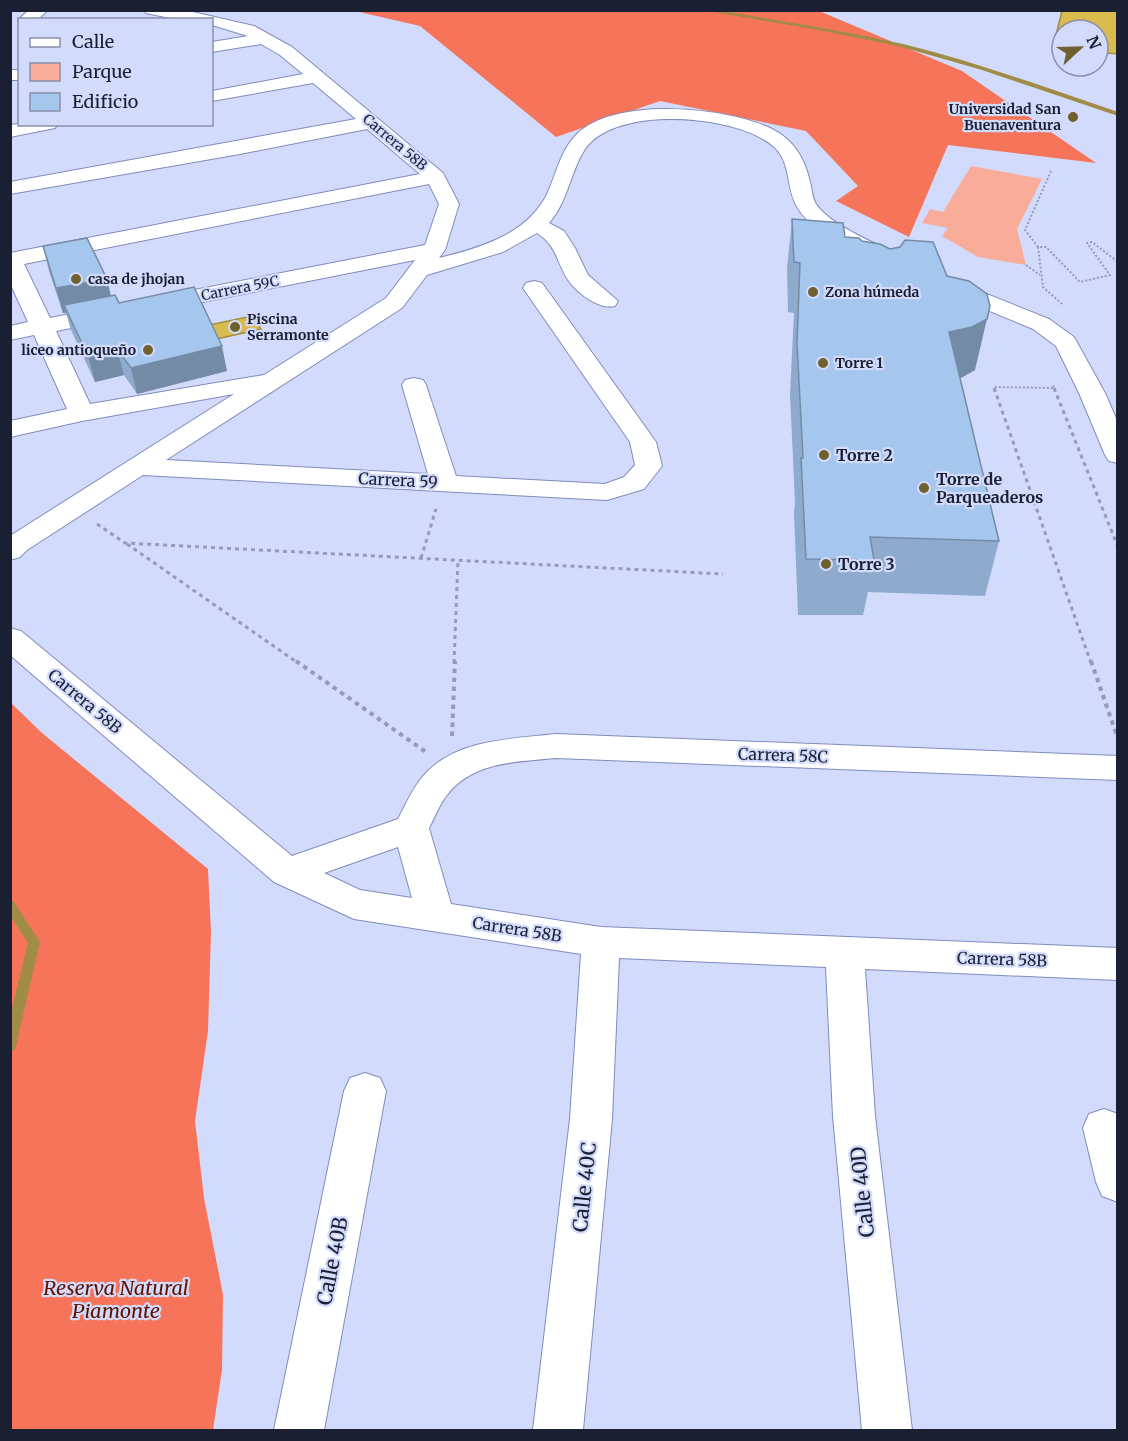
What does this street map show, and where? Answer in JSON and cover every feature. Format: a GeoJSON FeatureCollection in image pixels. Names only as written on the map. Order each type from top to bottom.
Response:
{"type":"FeatureCollection","features":[{"type":"Feature","properties":{"kind":"street","name":"Carrera 58B"},"geometry":{"type":"LineString","coordinates":[[152,10],[199,18]]}},
{"type":"Feature","properties":{"kind":"street","name":"Carrera 58B"},"geometry":{"type":"LineString","coordinates":[[10,551],[73,507],[394,303],[434,250],[448,204],[436,177],[286,51],[248,29],[213,20]]}},
{"type":"Feature","properties":{"kind":"street"},"geometry":{"type":"LineString","coordinates":[[213,47],[265,38]]}},
{"type":"Feature","properties":{"kind":"street"},"geometry":{"type":"LineString","coordinates":[[213,96],[317,77]]}},
{"type":"Feature","properties":{"kind":"street"},"geometry":{"type":"LineString","coordinates":[[418,270],[498,247],[536,224],[558,197],[566,169],[582,139],[611,122],[662,114],[697,115],[754,128],[785,146],[796,160],[803,198],[809,210],[832,226],[910,269],[1041,324],[1066,342],[1092,393],[1118,455]]}},
{"type":"Feature","properties":{"kind":"street"},"geometry":{"type":"LineString","coordinates":[[10,189],[372,122]]}},
{"type":"Feature","properties":{"kind":"street"},"geometry":{"type":"LineString","coordinates":[[10,131],[37,126]]}},
{"type":"Feature","properties":{"kind":"street"},"geometry":{"type":"LineString","coordinates":[[82,413],[11,260],[436,177]]}},
{"type":"Feature","properties":{"kind":"street"},"geometry":{"type":"LineString","coordinates":[[536,224],[555,236],[564,248],[578,278],[607,302]]}},
{"type":"Feature","properties":{"kind":"street","name":"Carrera 59C"},"geometry":{"type":"LineString","coordinates":[[10,333],[434,250]]}},
{"type":"Feature","properties":{"kind":"street"},"geometry":{"type":"LineString","coordinates":[[864,270],[910,269]]}},
{"type":"Feature","properties":{"kind":"street","name":"Carrera 59"},"geometry":{"type":"LineString","coordinates":[[137,468],[608,492],[634,483],[649,466],[643,442],[534,288]]}},
{"type":"Feature","properties":{"kind":"street"},"geometry":{"type":"LineString","coordinates":[[10,429],[82,413],[277,379]]}},
{"type":"Feature","properties":{"kind":"street"},"geometry":{"type":"LineString","coordinates":[[414,385],[444,482]]}},
{"type":"Feature","properties":{"kind":"street","name":"Carrera 58B"},"geometry":{"type":"LineString","coordinates":[[10,638],[287,872],[354,904],[601,942],[1118,964]]}},
{"type":"Feature","properties":{"kind":"street","name":"Carrera 58C"},"geometry":{"type":"LineString","coordinates":[[451,770],[479,756],[556,746],[1118,768]]}},
{"type":"Feature","properties":{"kind":"street"},"geometry":{"type":"LineString","coordinates":[[287,872],[411,828],[436,784],[451,770]]}},
{"type":"Feature","properties":{"kind":"street"},"geometry":{"type":"LineString","coordinates":[[411,828],[436,917]]}},
{"type":"Feature","properties":{"kind":"street","name":"Calle 40C"},"geometry":{"type":"LineString","coordinates":[[558,1431],[591,1119],[601,942]]}},
{"type":"Feature","properties":{"kind":"street","name":"Calle 40D"},"geometry":{"type":"LineString","coordinates":[[845,952],[854,1116],[886,1431]]}},
{"type":"Feature","properties":{"kind":"street","name":"Calle 40B"},"geometry":{"type":"LineString","coordinates":[[299,1431],[364,1091]]}},
{"type":"Feature","properties":{"kind":"street"},"geometry":{"type":"LineString","coordinates":[[1104,1128],[1118,1182]]}},
{"type":"Feature","properties":{"kind":"path"},"geometry":{"type":"LineString","coordinates":[[1051,171],[1025,230],[1038,247],[1043,287],[1066,308]]}},
{"type":"Feature","properties":{"kind":"path"},"geometry":{"type":"LineString","coordinates":[[1038,247],[1046,247],[1080,282],[1110,275],[1087,243],[1092,242],[1118,262]]}},
{"type":"Feature","properties":{"kind":"path"},"geometry":{"type":"LineString","coordinates":[[1026,265],[1041,275]]}},
{"type":"Feature","properties":{"kind":"path"},"geometry":{"type":"LineString","coordinates":[[1050,377],[1117,546]]}},
{"type":"Feature","properties":{"kind":"path"},"geometry":{"type":"LineString","coordinates":[[1054,388],[994,387],[1117,736]]}},
{"type":"Feature","properties":{"kind":"path"},"geometry":{"type":"LineString","coordinates":[[421,558],[444,482]]}},
{"type":"Feature","properties":{"kind":"path"},"geometry":{"type":"LineString","coordinates":[[73,507],[451,770]]}},
{"type":"Feature","properties":{"kind":"path"},"geometry":{"type":"LineString","coordinates":[[125,543],[723,574]]}},
{"type":"Feature","properties":{"kind":"path"},"geometry":{"type":"LineString","coordinates":[[451,770],[458,560]]}},
{"type":"Feature","properties":{"kind":"green space"},"geometry":{"type":"Polygon","coordinates":[[[355,11],[819,11],[962,71],[1096,163],[948,145],[909,237],[836,201],[858,186],[806,131],[660,101],[556,137],[420,26],[355,11]]]}},
{"type":"Feature","properties":{"kind":"green space"},"geometry":{"type":"Polygon","coordinates":[[[971,166],[1042,179],[1017,229],[1026,265],[978,257],[942,236],[948,228],[922,223],[930,209],[943,212],[971,166]]]}},
{"type":"Feature","properties":{"kind":"green space","name":"Reserva Natural Piamonte"},"geometry":{"type":"Polygon","coordinates":[[[10,702],[42,733],[208,869],[211,933],[208,1031],[195,1121],[204,1198],[223,1295],[222,1370],[213,1430],[11,1430],[10,702]]]}},
{"type":"Feature","properties":{"kind":"shaded area"},"geometry":{"type":"Polygon","coordinates":[[[1062,11],[1117,11],[1117,54],[1110,53],[1110,18],[1060,18],[1062,11]]]}},
{"type":"Feature","properties":{"kind":"shaded area","name":"Piscina Serramonte"},"geometry":{"type":"Polygon","coordinates":[[[252,316],[261,329],[217,339],[209,325],[252,316]]]}},
{"type":"Feature","properties":{"kind":"building"},"geometry":{"type":"Polygon","coordinates":[[[792,219],[843,223],[845,237],[859,238],[862,241],[880,244],[890,249],[900,247],[905,240],[933,242],[947,276],[969,281],[987,294],[990,306],[987,319],[972,327],[949,332],[999,541],[870,537],[874,560],[806,559],[797,343],[800,263],[794,262],[792,219]]]}},
{"type":"Feature","properties":{"kind":"building"},"geometry":{"type":"Polygon","coordinates":[[[87,238],[107,279],[56,288],[43,246],[87,238]]]}},
{"type":"Feature","properties":{"kind":"building"},"geometry":{"type":"Polygon","coordinates":[[[194,287],[222,346],[131,368],[117,349],[88,356],[64,305],[115,295],[119,303],[194,287]]]}},
{"type":"Feature","properties":{"kind":"waterway"},"geometry":{"type":"LineString","coordinates":[[705,10],[829,30],[903,46],[984,69],[1118,114]]}},
{"type":"Feature","properties":{"kind":"waterway"},"geometry":{"type":"LineString","coordinates":[[10,905],[34,942],[10,1046]]}},
{"type":"Feature","properties":{"kind":"place","name":"Universidad San Buenaventura"},"geometry":{"type":"Point","coordinates":[1073,117]}},
{"type":"Feature","properties":{"kind":"place","name":"casa de jhojan"},"geometry":{"type":"Point","coordinates":[76,279]}},
{"type":"Feature","properties":{"kind":"place","name":"Zona húmeda"},"geometry":{"type":"Point","coordinates":[813,292]}},
{"type":"Feature","properties":{"kind":"place","name":"Piscina Serramonte"},"geometry":{"type":"Point","coordinates":[235,327]}},
{"type":"Feature","properties":{"kind":"place","name":"liceo antioqueño"},"geometry":{"type":"Point","coordinates":[148,350]}},
{"type":"Feature","properties":{"kind":"place","name":"Torre 1"},"geometry":{"type":"Point","coordinates":[823,363]}},
{"type":"Feature","properties":{"kind":"place","name":"Torre 2"},"geometry":{"type":"Point","coordinates":[824,455]}},
{"type":"Feature","properties":{"kind":"place","name":"Torre de Parqueaderos"},"geometry":{"type":"Point","coordinates":[924,488]}},
{"type":"Feature","properties":{"kind":"place","name":"Torre 3"},"geometry":{"type":"Point","coordinates":[826,564]}}]}
